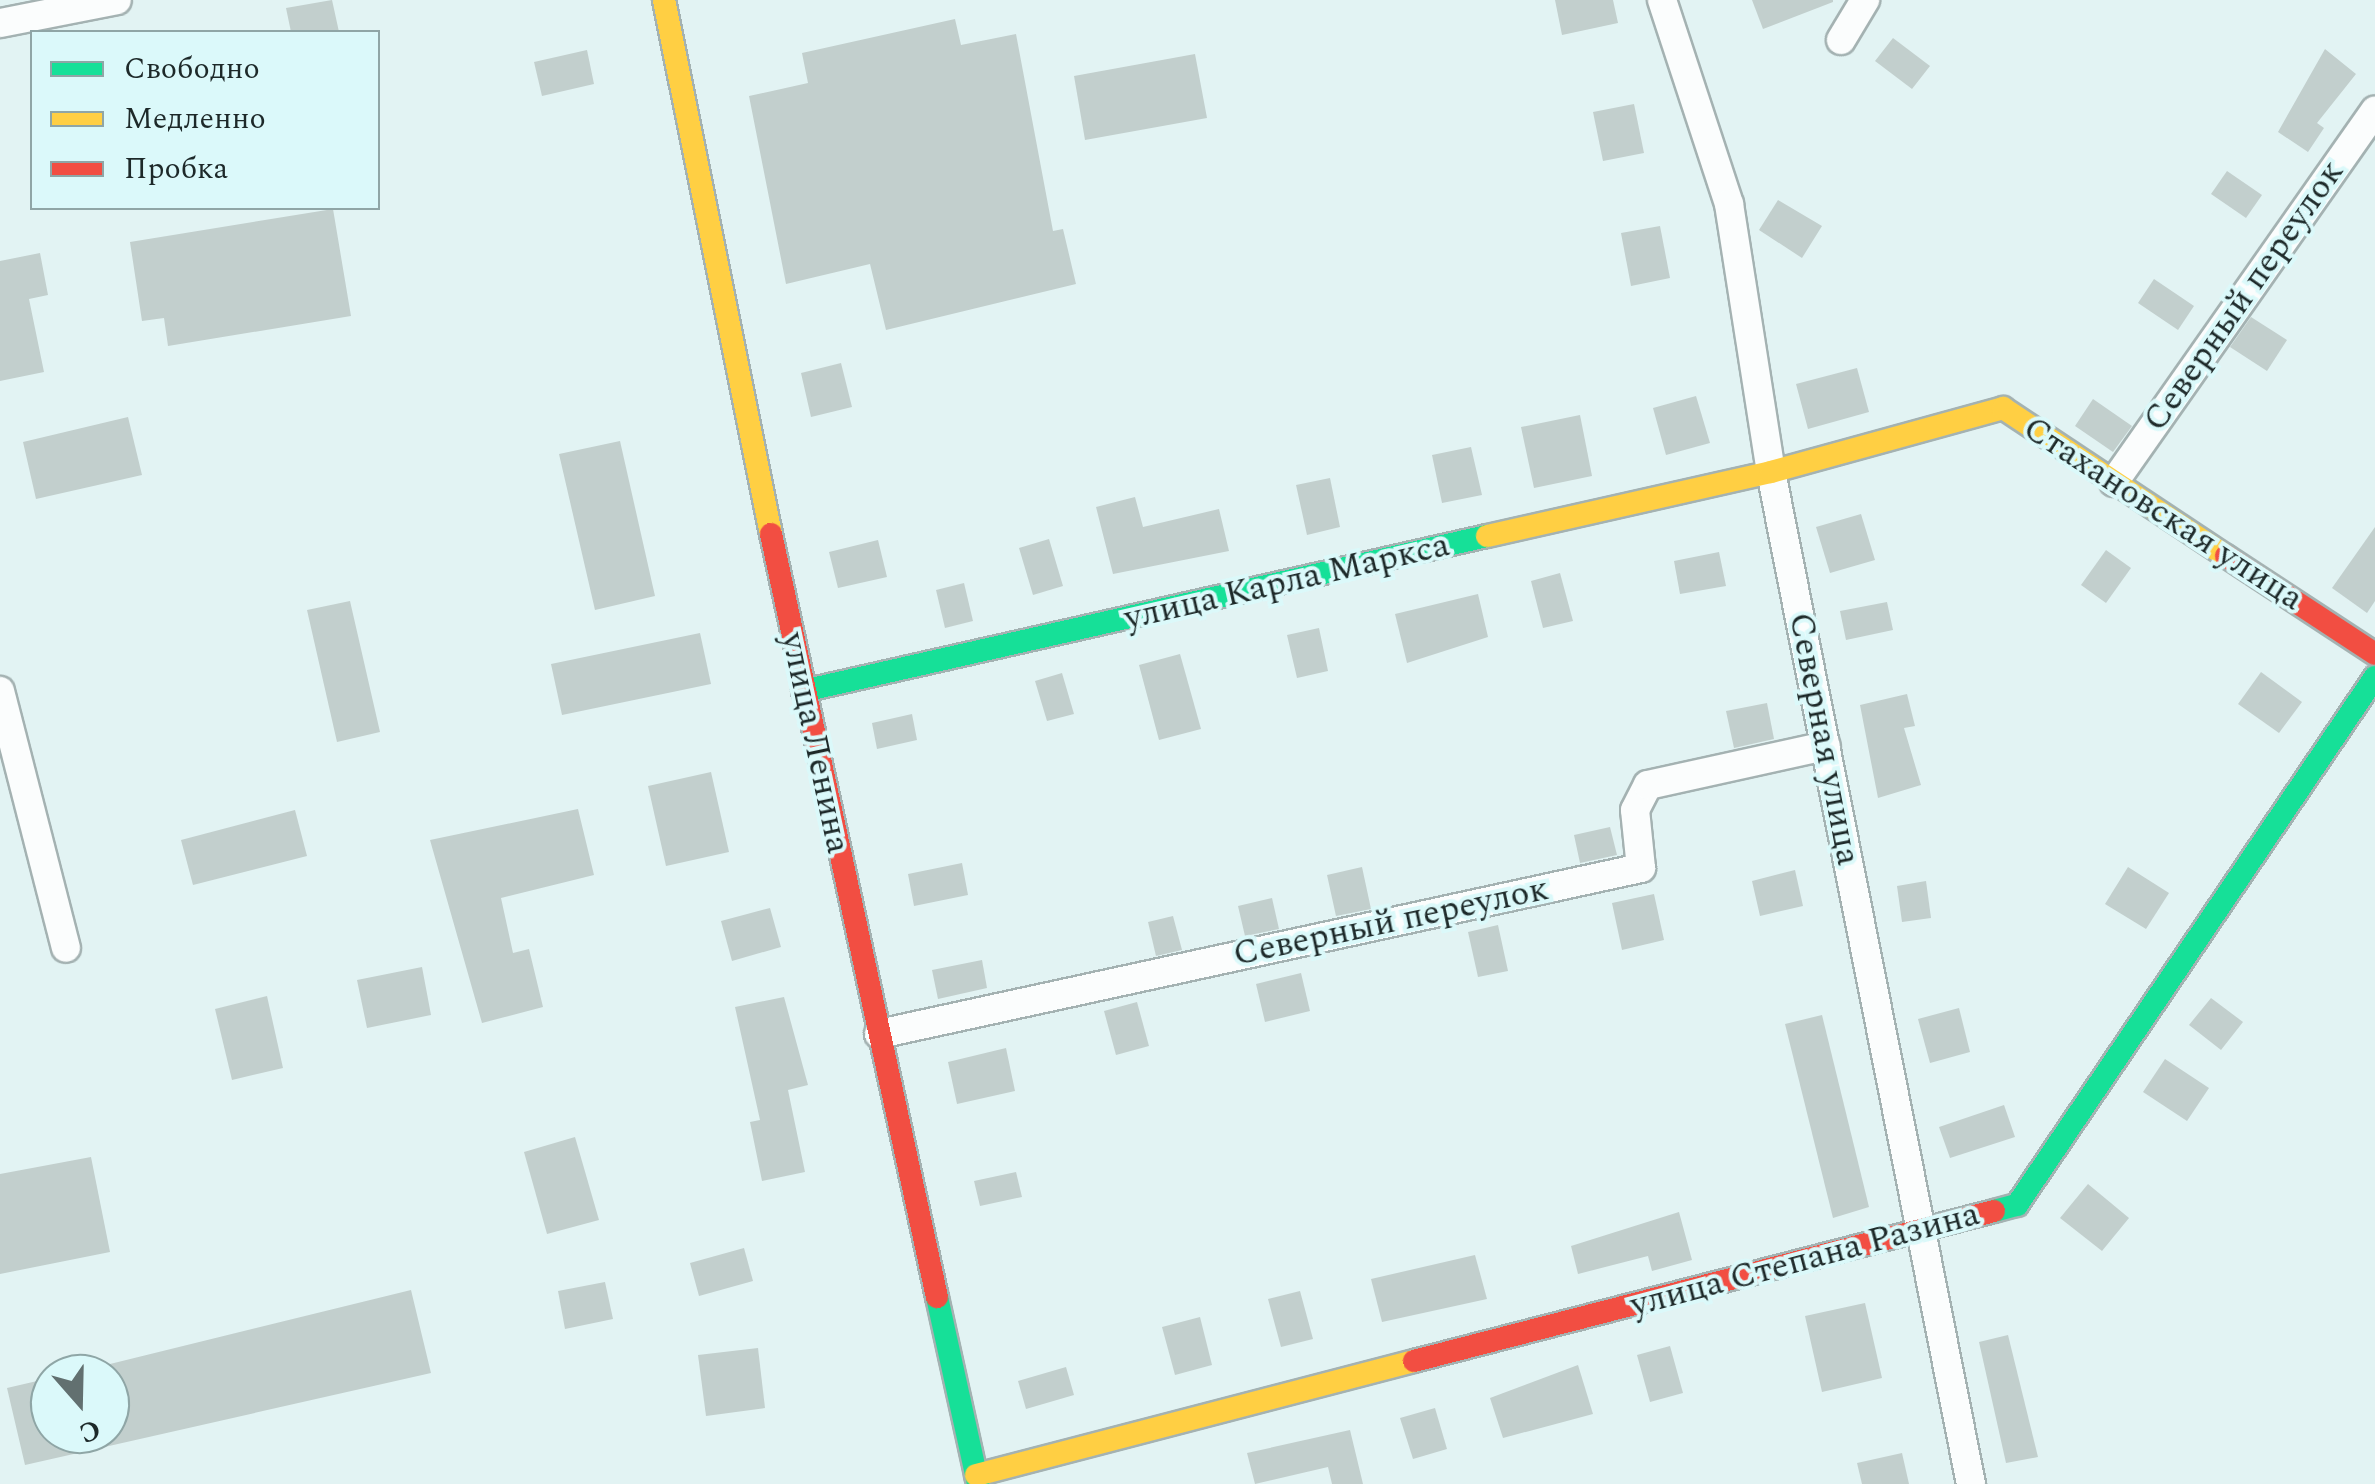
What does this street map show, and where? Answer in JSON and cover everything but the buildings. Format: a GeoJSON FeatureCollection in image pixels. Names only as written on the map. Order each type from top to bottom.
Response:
{"type":"FeatureCollection","features":[{"type":"Feature","properties":{"kind":"street"},"geometry":{"type":"LineString","coordinates":[[0,23],[117,0]]}},
{"type":"Feature","properties":{"kind":"street","name":"улица Ленина"},"geometry":{"type":"LineString","coordinates":[[664,0],[803,691],[977,1480]]}},
{"type":"Feature","properties":{"kind":"street","name":"Северная улица"},"geometry":{"type":"LineString","coordinates":[[1662,0],[1728,204],[1770,472],[1923,1230],[1970,1484]]}},
{"type":"Feature","properties":{"kind":"street"},"geometry":{"type":"LineString","coordinates":[[1841,40],[1865,0]]}},
{"type":"Feature","properties":{"kind":"street","name":"Северный переулок"},"geometry":{"type":"LineString","coordinates":[[2114,482],[2375,110]]}},
{"type":"Feature","properties":{"kind":"street","name":"Стахановская улица"},"geometry":{"type":"LineString","coordinates":[[1770,472],[2002,408],[2375,654]]}},
{"type":"Feature","properties":{"kind":"street","name":"улица Карла Маркса"},"geometry":{"type":"LineString","coordinates":[[803,691],[1770,472]]}},
{"type":"Feature","properties":{"kind":"street","name":"улица Степана Разина"},"geometry":{"type":"LineString","coordinates":[[977,1480],[2018,1204],[2375,677]]}},
{"type":"Feature","properties":{"kind":"street"},"geometry":{"type":"LineString","coordinates":[[0,692],[66,948]]}},
{"type":"Feature","properties":{"kind":"street","name":"Северный переулок"},"geometry":{"type":"LineString","coordinates":[[879,1034],[1640,868],[1636,810],[1648,785],[1826,746]]}},
{"type":"Feature","properties":{"kind":"traffic: fast"},"geometry":{"type":"LineString","coordinates":[[803,691],[1487,536]]}},
{"type":"Feature","properties":{"kind":"traffic: fast"},"geometry":{"type":"LineString","coordinates":[[1994,1211],[2017,1205],[2375,677]]}},
{"type":"Feature","properties":{"kind":"traffic: fast"},"geometry":{"type":"LineString","coordinates":[[937,1297],[978,1484]]}},
{"type":"Feature","properties":{"kind":"traffic: slow"},"geometry":{"type":"LineString","coordinates":[[664,0],[771,534]]}},
{"type":"Feature","properties":{"kind":"traffic: slow"},"geometry":{"type":"LineString","coordinates":[[1487,536],[1771,472],[2003,408],[2226,556]]}},
{"type":"Feature","properties":{"kind":"traffic: slow"},"geometry":{"type":"LineString","coordinates":[[976,1475],[1414,1361]]}},
{"type":"Feature","properties":{"kind":"traffic: jam"},"geometry":{"type":"LineString","coordinates":[[771,534],[937,1297]]}},
{"type":"Feature","properties":{"kind":"traffic: jam"},"geometry":{"type":"LineString","coordinates":[[2226,556],[2375,654]]}},
{"type":"Feature","properties":{"kind":"traffic: jam"},"geometry":{"type":"LineString","coordinates":[[1414,1361],[1994,1211]]}}]}
